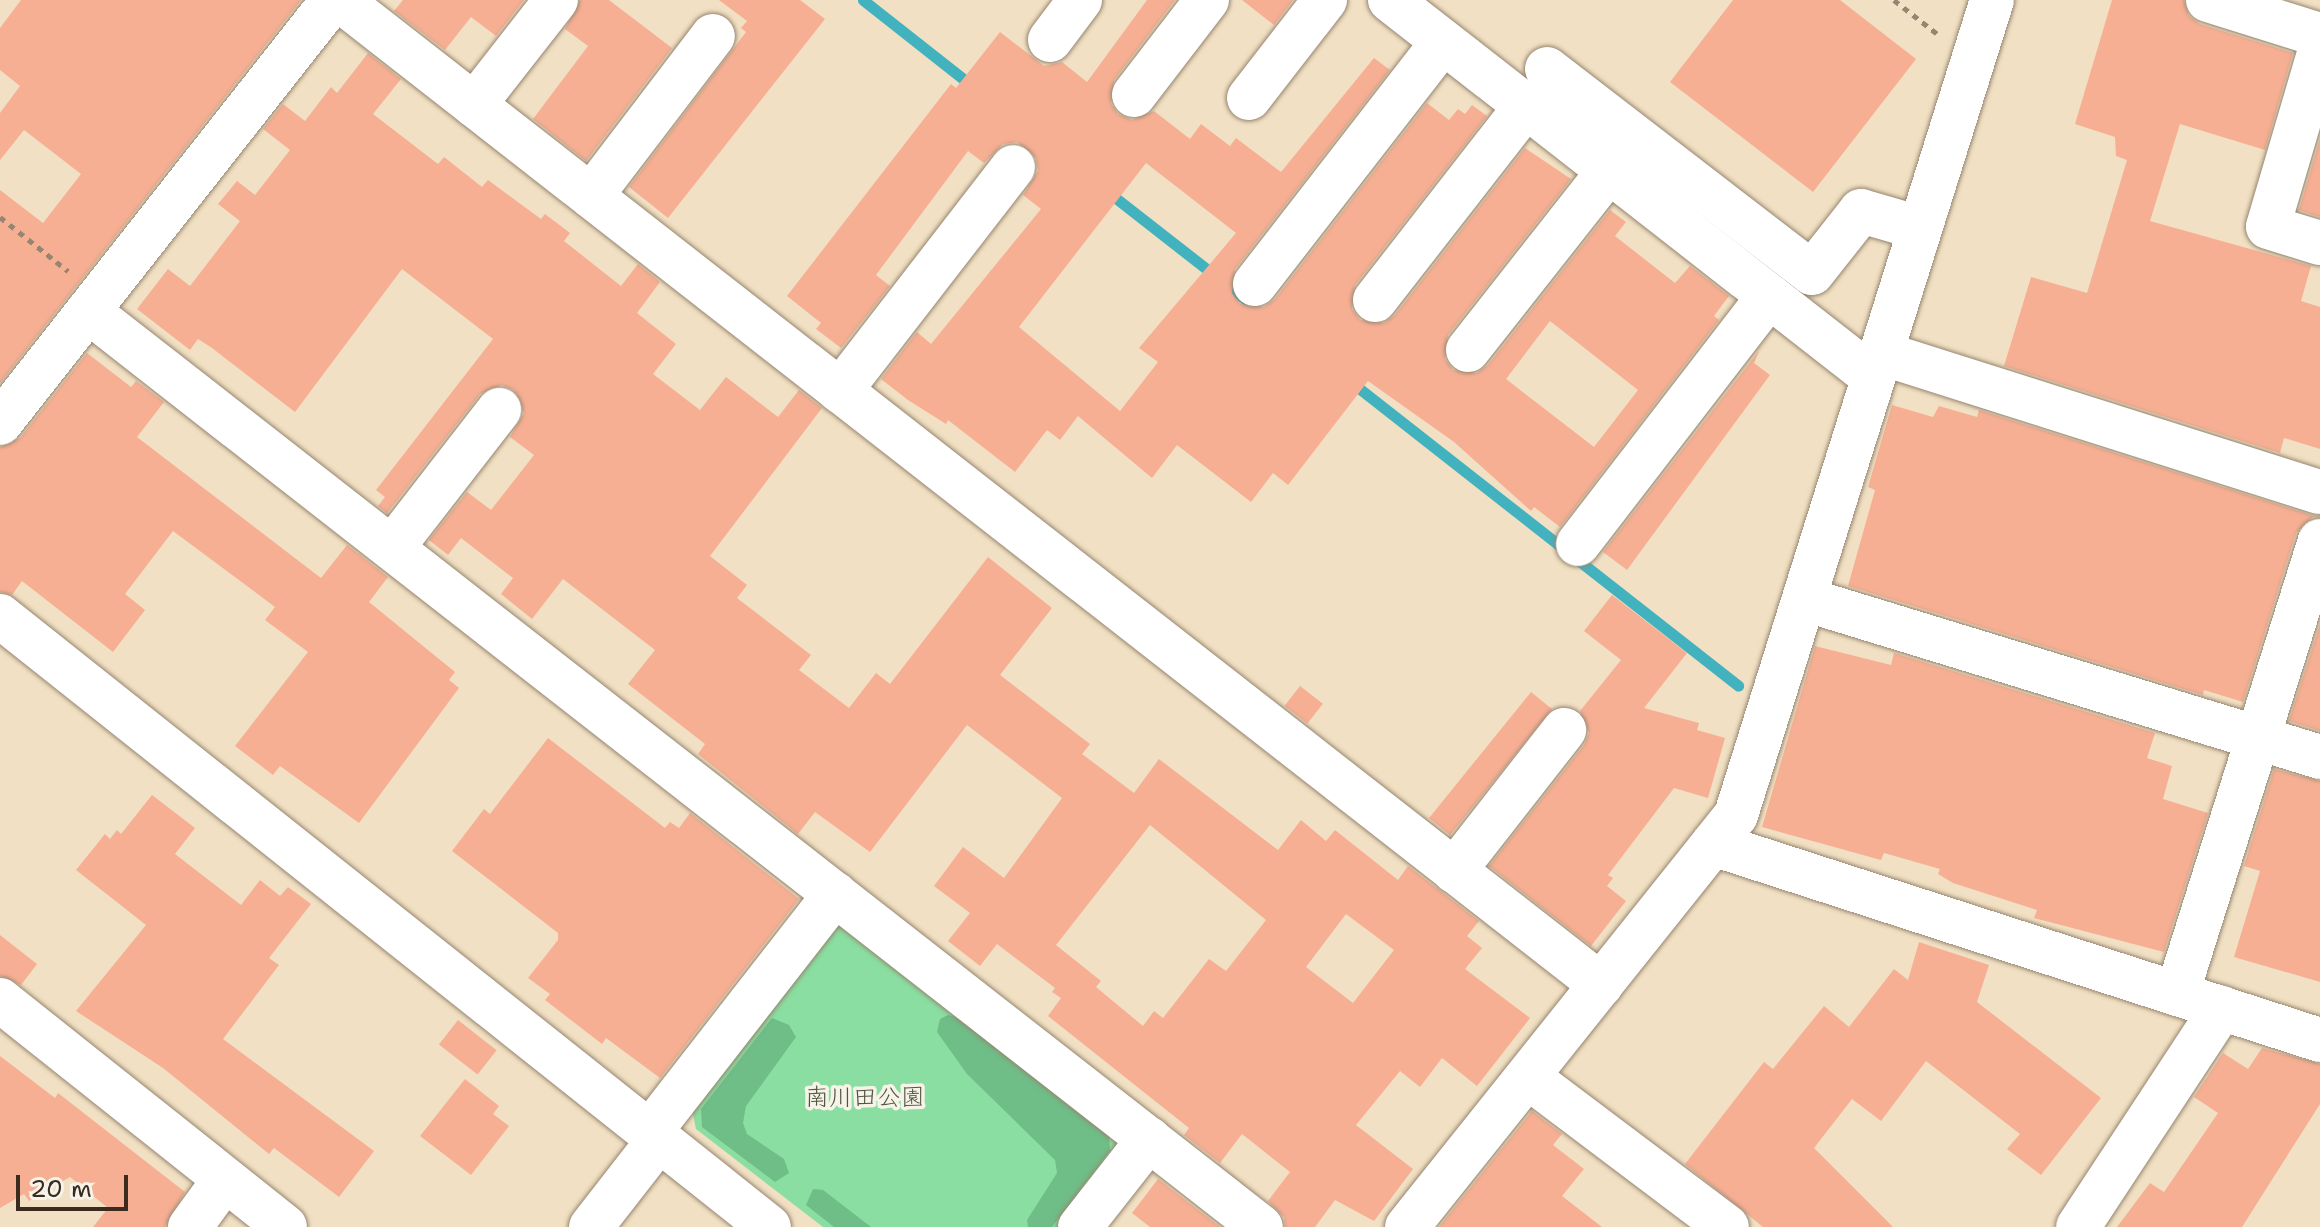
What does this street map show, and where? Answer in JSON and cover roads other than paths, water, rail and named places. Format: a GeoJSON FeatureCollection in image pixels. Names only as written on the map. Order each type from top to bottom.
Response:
{"type":"FeatureCollection","features":[{"type":"Feature","properties":{"kind":"street"},"geometry":{"type":"LineString","coordinates":[[0,423],[333,0]]}},
{"type":"Feature","properties":{"kind":"street"},"geometry":{"type":"LineString","coordinates":[[340,0],[1601,985]]}},
{"type":"Feature","properties":{"kind":"street"},"geometry":{"type":"LineString","coordinates":[[474,105],[556,0]]}},
{"type":"Feature","properties":{"kind":"street"},"geometry":{"type":"LineString","coordinates":[[1050,40],[1080,0]]}},
{"type":"Feature","properties":{"kind":"street"},"geometry":{"type":"LineString","coordinates":[[1134,95],[1207,0]]}},
{"type":"Feature","properties":{"kind":"street"},"geometry":{"type":"LineString","coordinates":[[1249,98],[1325,0]]}},
{"type":"Feature","properties":{"kind":"street"},"geometry":{"type":"LineString","coordinates":[[1390,0],[1769,296],[1877,365],[2318,483]]}},
{"type":"Feature","properties":{"kind":"street"},"geometry":{"type":"LineString","coordinates":[[1407,1227],[1736,815],[1992,0]]}},
{"type":"Feature","properties":{"kind":"street"},"geometry":{"type":"LineString","coordinates":[[2208,0],[2320,35]]}},
{"type":"Feature","properties":{"kind":"street"},"geometry":{"type":"LineString","coordinates":[[591,196],[713,36]]}},
{"type":"Feature","properties":{"kind":"street"},"geometry":{"type":"LineString","coordinates":[[1255,284],[1443,42]]}},
{"type":"Feature","properties":{"kind":"street"},"geometry":{"type":"LineString","coordinates":[[2320,50],[2268,227],[2320,243]]}},
{"type":"Feature","properties":{"kind":"street"},"geometry":{"type":"LineString","coordinates":[[1547,69],[1812,273],[1861,211],[1920,228]]}},
{"type":"Feature","properties":{"kind":"street"},"geometry":{"type":"LineString","coordinates":[[1375,300],[1526,106]]}},
{"type":"Feature","properties":{"kind":"street"},"geometry":{"type":"LineString","coordinates":[[840,391],[1013,167]]}},
{"type":"Feature","properties":{"kind":"street"},"geometry":{"type":"LineString","coordinates":[[1468,350],[1609,171]]}},
{"type":"Feature","properties":{"kind":"street"},"geometry":{"type":"LineString","coordinates":[[1578,544],[1769,296]]}},
{"type":"Feature","properties":{"kind":"street"},"geometry":{"type":"LineString","coordinates":[[94,304],[392,548],[1261,1227]]}},
{"type":"Feature","properties":{"kind":"street"},"geometry":{"type":"LineString","coordinates":[[392,548],[499,410]]}},
{"type":"Feature","properties":{"kind":"street"},"geometry":{"type":"LineString","coordinates":[[2177,994],[2320,541]]}},
{"type":"Feature","properties":{"kind":"street"},"geometry":{"type":"LineString","coordinates":[[1804,599],[2320,757]]}},
{"type":"Feature","properties":{"kind":"street"},"geometry":{"type":"LineString","coordinates":[[0,616],[769,1227]]}},
{"type":"Feature","properties":{"kind":"street"},"geometry":{"type":"LineString","coordinates":[[1454,871],[1564,730]]}},
{"type":"Feature","properties":{"kind":"street"},"geometry":{"type":"LineString","coordinates":[[1713,844],[2320,1040]]}},
{"type":"Feature","properties":{"kind":"street"},"geometry":{"type":"LineString","coordinates":[[591,1227],[835,894]]}},
{"type":"Feature","properties":{"kind":"street"},"geometry":{"type":"LineString","coordinates":[[0,1000],[285,1227]]}},
{"type":"Feature","properties":{"kind":"street"},"geometry":{"type":"LineString","coordinates":[[2078,1227],[2222,1008]]}},
{"type":"Feature","properties":{"kind":"street"},"geometry":{"type":"LineString","coordinates":[[1528,1077],[1727,1227]]}},
{"type":"Feature","properties":{"kind":"street"},"geometry":{"type":"LineString","coordinates":[[1080,1227],[1149,1139]]}},
{"type":"Feature","properties":{"kind":"street"},"geometry":{"type":"LineString","coordinates":[[190,1227],[225,1179]]}},
{"type":"Feature","properties":{"kind":"waterway"},"geometry":{"type":"LineString","coordinates":[[863,0],[975,88]]}},
{"type":"Feature","properties":{"kind":"waterway"},"geometry":{"type":"LineString","coordinates":[[1108,192],[1246,300]]}},
{"type":"Feature","properties":{"kind":"waterway"},"geometry":{"type":"LineString","coordinates":[[1351,382],[1738,685]]}},
{"type":"Feature","properties":{"kind":"park label","name":"南川田公園"},"geometry":{"type":"Point","coordinates":[865,1098]}}]}
